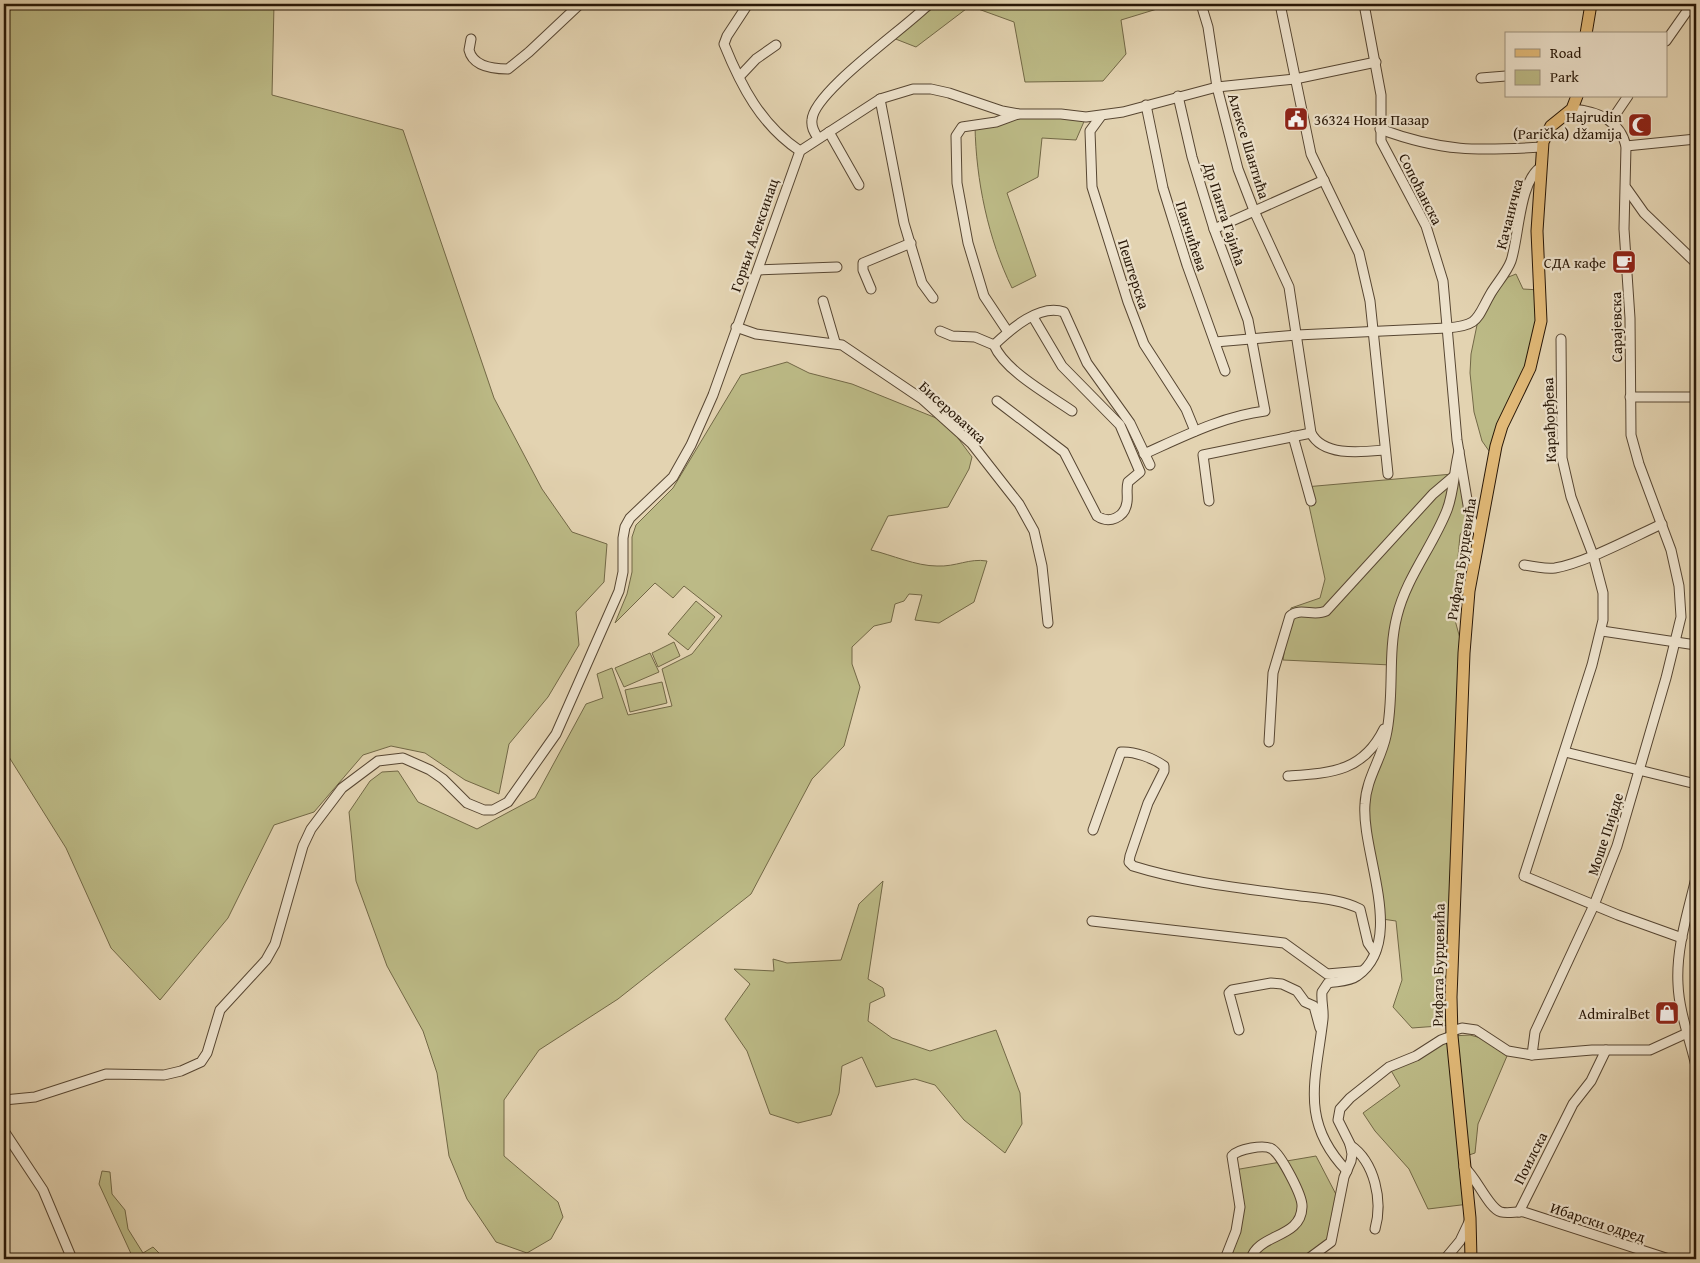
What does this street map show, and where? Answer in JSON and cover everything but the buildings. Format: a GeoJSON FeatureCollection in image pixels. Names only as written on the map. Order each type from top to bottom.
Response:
{"type":"FeatureCollection","features":[{"type":"Feature","properties":{"kind":"main road"},"geometry":{"type":"LineString","coordinates":[[1586,32],[1591,4]]}},
{"type":"Feature","properties":{"kind":"main road"},"geometry":{"type":"LineString","coordinates":[[1572,109],[1576,98]]}},
{"type":"Feature","properties":{"kind":"main road","name":"Рифата Бурџевића"},"geometry":{"type":"LineString","coordinates":[[1472,1259],[1470,1218],[1452,1033],[1452,962],[1464,653],[1469,590],[1500,433],[1528,374],[1538,336],[1541,300],[1537,231],[1542,147],[1551,126],[1572,109]]}},
{"type":"Feature","properties":{"kind":"street"},"geometry":{"type":"LineString","coordinates":[[471,39],[469,50],[476,62],[493,68],[508,69],[580,4]]}},
{"type":"Feature","properties":{"kind":"street"},"geometry":{"type":"LineString","coordinates":[[748,4],[727,36],[724,44],[764,121],[800,150],[880,99],[913,89],[931,89],[1018,114],[1101,116],[1178,96]]}},
{"type":"Feature","properties":{"kind":"street"},"geometry":{"type":"LineString","coordinates":[[818,138],[812,130],[812,119],[816,107],[833,89],[929,4]]}},
{"type":"Feature","properties":{"kind":"street","name":"Алексе Шантића"},"geometry":{"type":"LineString","coordinates":[[1201,4],[1208,27],[1217,87],[1238,169],[1254,213],[1289,287],[1311,433]]}},
{"type":"Feature","properties":{"kind":"street"},"geometry":{"type":"LineString","coordinates":[[1280,4],[1311,154],[1359,252],[1370,301],[1374,331],[1388,474]]}},
{"type":"Feature","properties":{"kind":"street","name":"Сопоћанска"},"geometry":{"type":"LineString","coordinates":[[1364,4],[1381,95],[1380,130],[1384,148],[1411,194],[1429,234],[1443,282],[1451,358],[1450,382],[1459,451],[1470,517],[1479,533]]}},
{"type":"Feature","properties":{"kind":"street"},"geometry":{"type":"LineString","coordinates":[[1668,38],[1692,4]]}},
{"type":"Feature","properties":{"kind":"street"},"geometry":{"type":"LineString","coordinates":[[740,76],[756,59],[776,45]]}},
{"type":"Feature","properties":{"kind":"street"},"geometry":{"type":"LineString","coordinates":[[1295,79],[1376,62]]}},
{"type":"Feature","properties":{"kind":"street"},"geometry":{"type":"LineString","coordinates":[[1481,78],[1505,76]]}},
{"type":"Feature","properties":{"kind":"street","name":"Алексе Шантића"},"geometry":{"type":"LineString","coordinates":[[1178,96],[1217,87],[1295,79]]}},
{"type":"Feature","properties":{"kind":"street","name":"Др Панта Гајића"},"geometry":{"type":"LineString","coordinates":[[1178,96],[1192,157],[1214,229],[1248,320],[1265,411],[1226,420],[1195,431]]}},
{"type":"Feature","properties":{"kind":"street"},"geometry":{"type":"LineString","coordinates":[[1572,109],[1593,113],[1611,122],[1627,98]]}},
{"type":"Feature","properties":{"kind":"street"},"geometry":{"type":"LineString","coordinates":[[880,99],[904,223],[922,283],[932,298]]}},
{"type":"Feature","properties":{"kind":"street","name":"Панчићева"},"geometry":{"type":"LineString","coordinates":[[1146,105],[1163,188],[1186,265],[1225,371]]}},
{"type":"Feature","properties":{"kind":"street"},"geometry":{"type":"LineString","coordinates":[[1008,332],[984,296],[968,243],[957,183],[956,136],[962,127],[996,122],[1018,114]]}},
{"type":"Feature","properties":{"kind":"street","name":"Пештерска"},"geometry":{"type":"LineString","coordinates":[[1101,116],[1090,131],[1092,187],[1119,275],[1144,344],[1186,409],[1195,431]]}},
{"type":"Feature","properties":{"kind":"street","name":"Сарајевска"},"geometry":{"type":"LineString","coordinates":[[1611,122],[1622,134],[1626,146],[1627,189],[1624,229],[1630,318],[1631,434]]}},
{"type":"Feature","properties":{"kind":"street"},"geometry":{"type":"LineString","coordinates":[[1380,130],[1410,141],[1451,149],[1504,150],[1542,147]]}},
{"type":"Feature","properties":{"kind":"street"},"geometry":{"type":"LineString","coordinates":[[829,132],[859,185]]}},
{"type":"Feature","properties":{"kind":"street"},"geometry":{"type":"LineString","coordinates":[[1626,146],[1696,139]]}},
{"type":"Feature","properties":{"kind":"street","name":"Горњи Алексинац"},"geometry":{"type":"LineString","coordinates":[[4,1100],[34,1097],[106,1074],[164,1075],[181,1071],[201,1062],[207,1053],[220,1010],[266,960],[275,944],[303,846],[311,829],[342,788],[378,761],[403,758],[416,763],[443,779],[467,802],[484,810],[493,810],[508,802],[556,734],[618,591],[623,572],[623,538],[625,527],[630,518],[673,477],[691,445],[713,395],[727,350],[758,270],[800,150]]}},
{"type":"Feature","properties":{"kind":"street","name":"Качаничка"},"geometry":{"type":"LineString","coordinates":[[1447,328],[1461,327],[1476,321],[1509,265],[1531,178],[1541,167]]}},
{"type":"Feature","properties":{"kind":"street","name":"Алексе Шантића"},"geometry":{"type":"LineString","coordinates":[[1214,229],[1254,213],[1324,180]]}},
{"type":"Feature","properties":{"kind":"street"},"geometry":{"type":"LineString","coordinates":[[1627,189],[1644,214],[1696,264]]}},
{"type":"Feature","properties":{"kind":"street"},"geometry":{"type":"LineString","coordinates":[[870,289],[863,270],[863,262],[911,243]]}},
{"type":"Feature","properties":{"kind":"street"},"geometry":{"type":"LineString","coordinates":[[758,270],[837,267]]}},
{"type":"Feature","properties":{"kind":"street"},"geometry":{"type":"LineString","coordinates":[[822,301],[835,342]]}},
{"type":"Feature","properties":{"kind":"street"},"geometry":{"type":"LineString","coordinates":[[994,345],[1008,332],[1042,311],[1050,309],[1064,312],[1087,363],[1130,423],[1150,465]]}},
{"type":"Feature","properties":{"kind":"street"},"geometry":{"type":"LineString","coordinates":[[997,401],[1064,452],[1096,516],[1103,520],[1113,520],[1119,516],[1125,509],[1128,501],[1128,482],[1140,472],[1120,425],[1062,366],[1033,317]]}},
{"type":"Feature","properties":{"kind":"street","name":"Бисеровачка"},"geometry":{"type":"LineString","coordinates":[[736,328],[756,334],[835,342],[850,350],[929,406],[972,444],[1019,504],[1034,531],[1042,566],[1048,623]]}},
{"type":"Feature","properties":{"kind":"street"},"geometry":{"type":"LineString","coordinates":[[1215,342],[1296,335],[1447,328]]}},
{"type":"Feature","properties":{"kind":"street"},"geometry":{"type":"LineString","coordinates":[[940,331],[952,336],[975,337],[994,345],[998,355],[1021,375],[1072,411]]}},
{"type":"Feature","properties":{"kind":"street","name":"Карађорђева"},"geometry":{"type":"LineString","coordinates":[[1561,339],[1562,458],[1575,511],[1593,555],[1603,593],[1604,611],[1602,631],[1565,752],[1524,873],[1528,879],[1594,906]]}},
{"type":"Feature","properties":{"kind":"street"},"geometry":{"type":"LineString","coordinates":[[1630,397],[1696,397]]}},
{"type":"Feature","properties":{"kind":"street"},"geometry":{"type":"LineString","coordinates":[[1144,454],[1195,431]]}},
{"type":"Feature","properties":{"kind":"street"},"geometry":{"type":"LineString","coordinates":[[1209,501],[1203,455],[1311,433],[1320,444],[1350,453],[1385,450]]}},
{"type":"Feature","properties":{"kind":"street","name":"Моше Пијаде"},"geometry":{"type":"LineString","coordinates":[[1532,1056],[1535,1032],[1594,906],[1617,846],[1676,642],[1681,617],[1681,596],[1674,561],[1639,464],[1631,434]]}},
{"type":"Feature","properties":{"kind":"street"},"geometry":{"type":"LineString","coordinates":[[1293,436],[1311,501]]}},
{"type":"Feature","properties":{"kind":"street","name":"Рифата Бурџевића"},"geometry":{"type":"LineString","coordinates":[[1362,971],[1375,953],[1382,920],[1371,862],[1364,809],[1368,781],[1381,752],[1388,726],[1391,665],[1397,617],[1411,582],[1447,509],[1459,451]]}},
{"type":"Feature","properties":{"kind":"street","name":"Рифата Бурџевића"},"geometry":{"type":"LineString","coordinates":[[1269,742],[1273,673],[1290,616],[1297,612],[1317,614],[1326,611],[1433,494],[1453,477]]}},
{"type":"Feature","properties":{"kind":"street"},"geometry":{"type":"LineString","coordinates":[[1524,565],[1554,568],[1593,555],[1662,524]]}},
{"type":"Feature","properties":{"kind":"street"},"geometry":{"type":"LineString","coordinates":[[1602,631],[1696,645]]}},
{"type":"Feature","properties":{"kind":"street"},"geometry":{"type":"LineString","coordinates":[[1288,776],[1331,773],[1340,770],[1370,752],[1388,726]]}},
{"type":"Feature","properties":{"kind":"street"},"geometry":{"type":"LineString","coordinates":[[1093,830],[1121,752],[1127,752],[1158,762],[1164,766],[1164,771],[1148,803],[1130,856],[1129,862],[1133,866],[1210,882],[1324,899],[1352,906],[1360,910],[1368,943],[1375,953]]}},
{"type":"Feature","properties":{"kind":"street"},"geometry":{"type":"LineString","coordinates":[[1565,752],[1696,784]]}},
{"type":"Feature","properties":{"kind":"street"},"geometry":{"type":"LineString","coordinates":[[1696,878],[1682,938],[1677,981],[1692,1030],[1696,1066]]}},
{"type":"Feature","properties":{"kind":"street"},"geometry":{"type":"LineString","coordinates":[[1594,906],[1682,938]]}},
{"type":"Feature","properties":{"kind":"street"},"geometry":{"type":"LineString","coordinates":[[1092,921],[1284,943],[1327,974],[1362,971]]}},
{"type":"Feature","properties":{"kind":"street"},"geometry":{"type":"LineString","coordinates":[[1347,1171],[1324,1141],[1316,1122],[1315,1066],[1321,1031],[1324,987],[1332,982],[1353,978],[1362,971]]}},
{"type":"Feature","properties":{"kind":"street"},"geometry":{"type":"LineString","coordinates":[[1239,1030],[1229,994],[1232,990],[1270,983],[1293,988],[1305,1002],[1312,1004],[1321,1031]]}},
{"type":"Feature","properties":{"kind":"street"},"geometry":{"type":"LineString","coordinates":[[1452,1033],[1462,1028],[1476,1030],[1508,1051],[1532,1056],[1606,1050],[1650,1050],[1692,1030]]}},
{"type":"Feature","properties":{"kind":"street","name":"Рифата Бурџевића"},"geometry":{"type":"LineString","coordinates":[[1350,1145],[1338,1120],[1340,1109],[1347,1100],[1390,1068],[1416,1056],[1452,1033]]}},
{"type":"Feature","properties":{"kind":"street","name":"Поилска"},"geometry":{"type":"LineString","coordinates":[[1519,1212],[1573,1104],[1591,1080],[1606,1050]]}},
{"type":"Feature","properties":{"kind":"street"},"geometry":{"type":"LineString","coordinates":[[4,1131],[43,1190],[72,1259]]}},
{"type":"Feature","properties":{"kind":"street"},"geometry":{"type":"LineString","coordinates":[[1308,1259],[1323,1250],[1333,1238],[1347,1171],[1351,1161],[1350,1145]]}},
{"type":"Feature","properties":{"kind":"street"},"geometry":{"type":"LineString","coordinates":[[1350,1145],[1361,1152],[1368,1163],[1379,1206],[1375,1229]]}},
{"type":"Feature","properties":{"kind":"street"},"geometry":{"type":"LineString","coordinates":[[1225,1259],[1236,1232],[1240,1206],[1232,1159],[1236,1152],[1262,1147],[1274,1150],[1302,1199],[1302,1212],[1295,1225],[1257,1248],[1252,1259]]}},
{"type":"Feature","properties":{"kind":"street"},"geometry":{"type":"LineString","coordinates":[[1464,1167],[1476,1179],[1495,1210],[1505,1213],[1519,1212]]}},
{"type":"Feature","properties":{"kind":"street","name":"Ибарски одред"},"geometry":{"type":"LineString","coordinates":[[1519,1212],[1669,1259]]}},
{"type":"Feature","properties":{"kind":"street"},"geometry":{"type":"LineString","coordinates":[[1445,1259],[1460,1241],[1470,1218]]}},
{"type":"Feature","properties":{"kind":"green space"},"geometry":{"type":"Polygon","coordinates":[[[18,4],[274,4],[272,95],[403,130],[494,398],[542,489],[572,532],[607,544],[604,582],[576,612],[579,645],[548,697],[509,744],[499,794],[465,780],[425,753],[391,746],[363,755],[314,812],[274,825],[228,918],[160,1000],[111,948],[66,848],[4,749],[4,15],[18,4]]]}},
{"type":"Feature","properties":{"kind":"green space"},"geometry":{"type":"Polygon","coordinates":[[[935,4],[1154,4],[1157,9],[1121,20],[1126,54],[1103,81],[1025,82],[1014,22],[970,6],[916,47],[893,38],[932,9],[935,4]]]}},
{"type":"Feature","properties":{"kind":"green space"},"geometry":{"type":"Polygon","coordinates":[[[1019,114],[1086,117],[1076,140],[1042,138],[1038,177],[1007,193],[1036,276],[1012,288],[996,250],[985,209],[978,167],[975,126],[1019,114]]]}},
{"type":"Feature","properties":{"kind":"green space"},"geometry":{"type":"Polygon","coordinates":[[[1516,274],[1523,289],[1540,290],[1541,321],[1494,458],[1482,441],[1474,412],[1470,373],[1471,354],[1477,325],[1506,278],[1516,274]]]}},
{"type":"Feature","properties":{"kind":"green space"},"geometry":{"type":"Polygon","coordinates":[[[787,362],[809,373],[852,384],[946,422],[972,457],[969,469],[948,507],[888,516],[871,550],[929,566],[944,566],[980,560],[987,561],[974,602],[939,623],[915,620],[922,595],[909,594],[904,601],[895,604],[891,622],[874,626],[852,647],[852,664],[860,687],[844,746],[812,779],[751,894],[618,999],[539,1050],[504,1100],[504,1156],[558,1202],[563,1217],[551,1239],[527,1253],[496,1242],[467,1199],[449,1156],[437,1073],[423,1031],[387,966],[356,881],[349,812],[370,781],[382,772],[398,771],[418,802],[477,829],[535,798],[586,704],[603,698],[597,674],[612,668],[628,715],[672,706],[662,669],[692,654],[722,616],[684,586],[673,598],[655,583],[615,623],[627,594],[632,572],[632,537],[636,525],[673,488],[741,375],[787,362]]]}},
{"type":"Feature","properties":{"kind":"green space"},"geometry":{"type":"Polygon","coordinates":[[[1464,473],[1470,517],[1460,535],[1453,613],[1464,653],[1452,1025],[1412,1028],[1393,1007],[1402,980],[1396,921],[1382,919],[1364,809],[1381,752],[1391,665],[1283,660],[1291,608],[1320,598],[1325,579],[1305,487],[1464,473]]]}},
{"type":"Feature","properties":{"kind":"green space"},"geometry":{"type":"Polygon","coordinates":[[[696,601],[715,617],[688,650],[668,634],[696,601]]]}},
{"type":"Feature","properties":{"kind":"green space"},"geometry":{"type":"Polygon","coordinates":[[[674,642],[680,656],[658,667],[652,653],[674,642]]]}},
{"type":"Feature","properties":{"kind":"green space"},"geometry":{"type":"Polygon","coordinates":[[[650,653],[659,672],[624,687],[615,668],[650,653]]]}},
{"type":"Feature","properties":{"kind":"green space"},"geometry":{"type":"Polygon","coordinates":[[[662,682],[667,703],[630,712],[625,690],[662,682]]]}},
{"type":"Feature","properties":{"kind":"green space"},"geometry":{"type":"Polygon","coordinates":[[[883,881],[868,979],[883,988],[885,996],[870,1003],[868,1021],[892,1038],[930,1051],[996,1030],[1020,1093],[1022,1124],[1005,1153],[964,1120],[935,1085],[915,1079],[876,1087],[862,1057],[842,1066],[839,1093],[831,1115],[798,1123],[770,1114],[747,1051],[725,1019],[750,984],[734,969],[774,971],[773,959],[787,963],[841,960],[859,904],[883,881]]]}},
{"type":"Feature","properties":{"kind":"green space"},"geometry":{"type":"Polygon","coordinates":[[[1470,1035],[1481,1038],[1507,1056],[1478,1124],[1475,1153],[1463,1157],[1469,1204],[1428,1209],[1409,1169],[1375,1131],[1363,1113],[1400,1086],[1389,1067],[1452,1036],[1470,1035]]]}},
{"type":"Feature","properties":{"kind":"green space"},"geometry":{"type":"Polygon","coordinates":[[[1316,1156],[1340,1202],[1334,1233],[1308,1259],[1225,1259],[1236,1226],[1234,1170],[1316,1156]]]}},
{"type":"Feature","properties":{"kind":"green space"},"geometry":{"type":"Polygon","coordinates":[[[102,1171],[110,1172],[112,1194],[125,1210],[128,1229],[143,1253],[153,1247],[160,1254],[160,1259],[127,1259],[133,1258],[99,1184],[102,1171]]]}},
{"type":"Feature","properties":{"kind":"place","name":"36324 Нови Пазар"},"geometry":{"type":"Point","coordinates":[1296,119]}},
{"type":"Feature","properties":{"kind":"place","name":"Hajrudin (Parička) džamija"},"geometry":{"type":"Point","coordinates":[1640,125]}},
{"type":"Feature","properties":{"kind":"place","name":"СДА кафе"},"geometry":{"type":"Point","coordinates":[1624,262]}},
{"type":"Feature","properties":{"kind":"place","name":"AdmiralBet"},"geometry":{"type":"Point","coordinates":[1667,1013]}}]}
